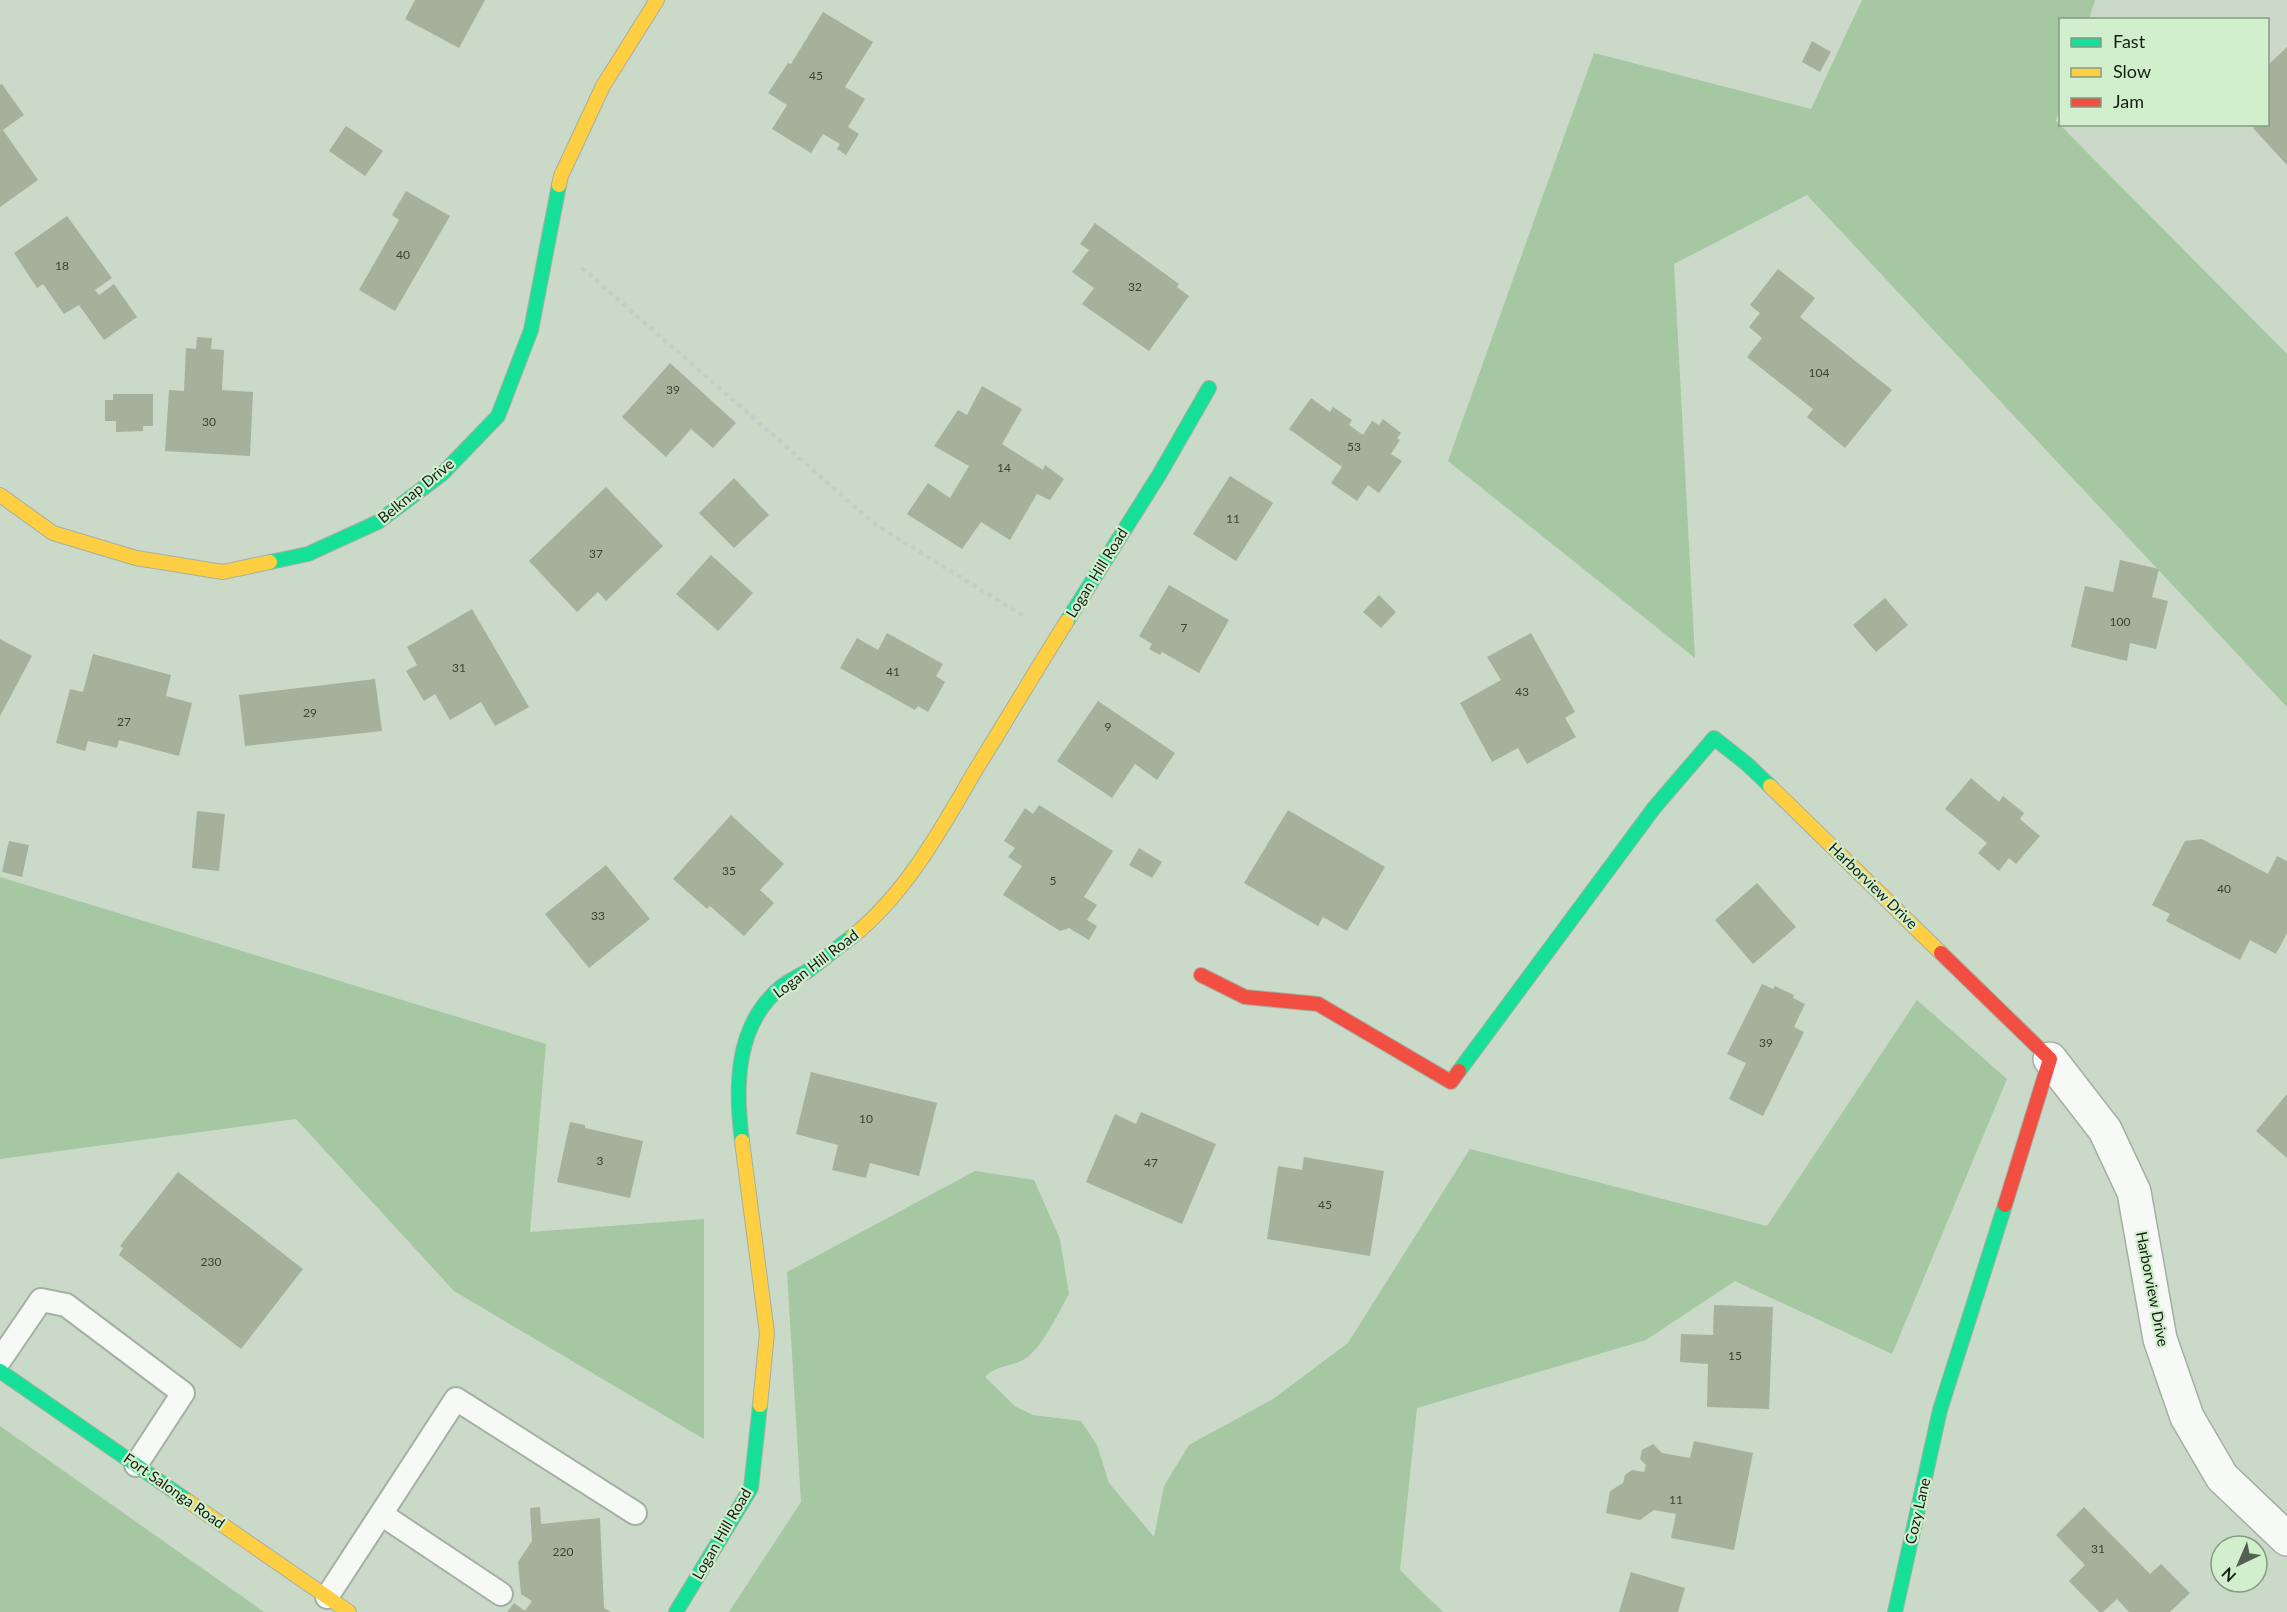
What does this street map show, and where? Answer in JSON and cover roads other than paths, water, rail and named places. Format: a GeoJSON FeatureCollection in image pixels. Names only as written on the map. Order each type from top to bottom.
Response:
{"type":"FeatureCollection","features":[{"type":"Feature","properties":{"kind":"street","name":"Belknap Drive"},"geometry":{"type":"LineString","coordinates":[[0,495],[53,533],[136,558],[224,572],[308,554],[378,522],[442,474],[498,416],[531,330],[561,176],[603,86],[657,0]]}},
{"type":"Feature","properties":{"kind":"street","name":"Logan Hill Road"},"geometry":{"type":"LineString","coordinates":[[676,1612],[751,1488],[767,1333],[737,1102],[739,1066],[749,1032],[763,1005],[782,986],[808,971],[875,918],[900,886],[942,827],[1057,637],[1159,475],[1209,388]]}},
{"type":"Feature","properties":{"kind":"street","name":"Harborview Drive"},"geometry":{"type":"LineString","coordinates":[[1201,975],[1245,997],[1317,1004],[1450,1082],[1654,808],[1714,738],[1747,764],[2050,1059],[2105,1130],[2134,1192],[2160,1339],[2187,1417],[2222,1477],[2287,1539]]}},
{"type":"Feature","properties":{"kind":"street","name":"Cozy Lane"},"geometry":{"type":"LineString","coordinates":[[1895,1612],[1940,1410],[2050,1059]]}},
{"type":"Feature","properties":{"kind":"street","name":"Fort Salonga Road"},"geometry":{"type":"LineString","coordinates":[[0,1371],[349,1612]]}},
{"type":"Feature","properties":{"kind":"lane"},"geometry":{"type":"LineString","coordinates":[[0,1360],[41,1300],[66,1305],[183,1393],[136,1465]]}},
{"type":"Feature","properties":{"kind":"lane"},"geometry":{"type":"LineString","coordinates":[[327,1597],[456,1399],[635,1513]]}},
{"type":"Feature","properties":{"kind":"lane"},"geometry":{"type":"LineString","coordinates":[[381,1514],[501,1594]]}}]}
